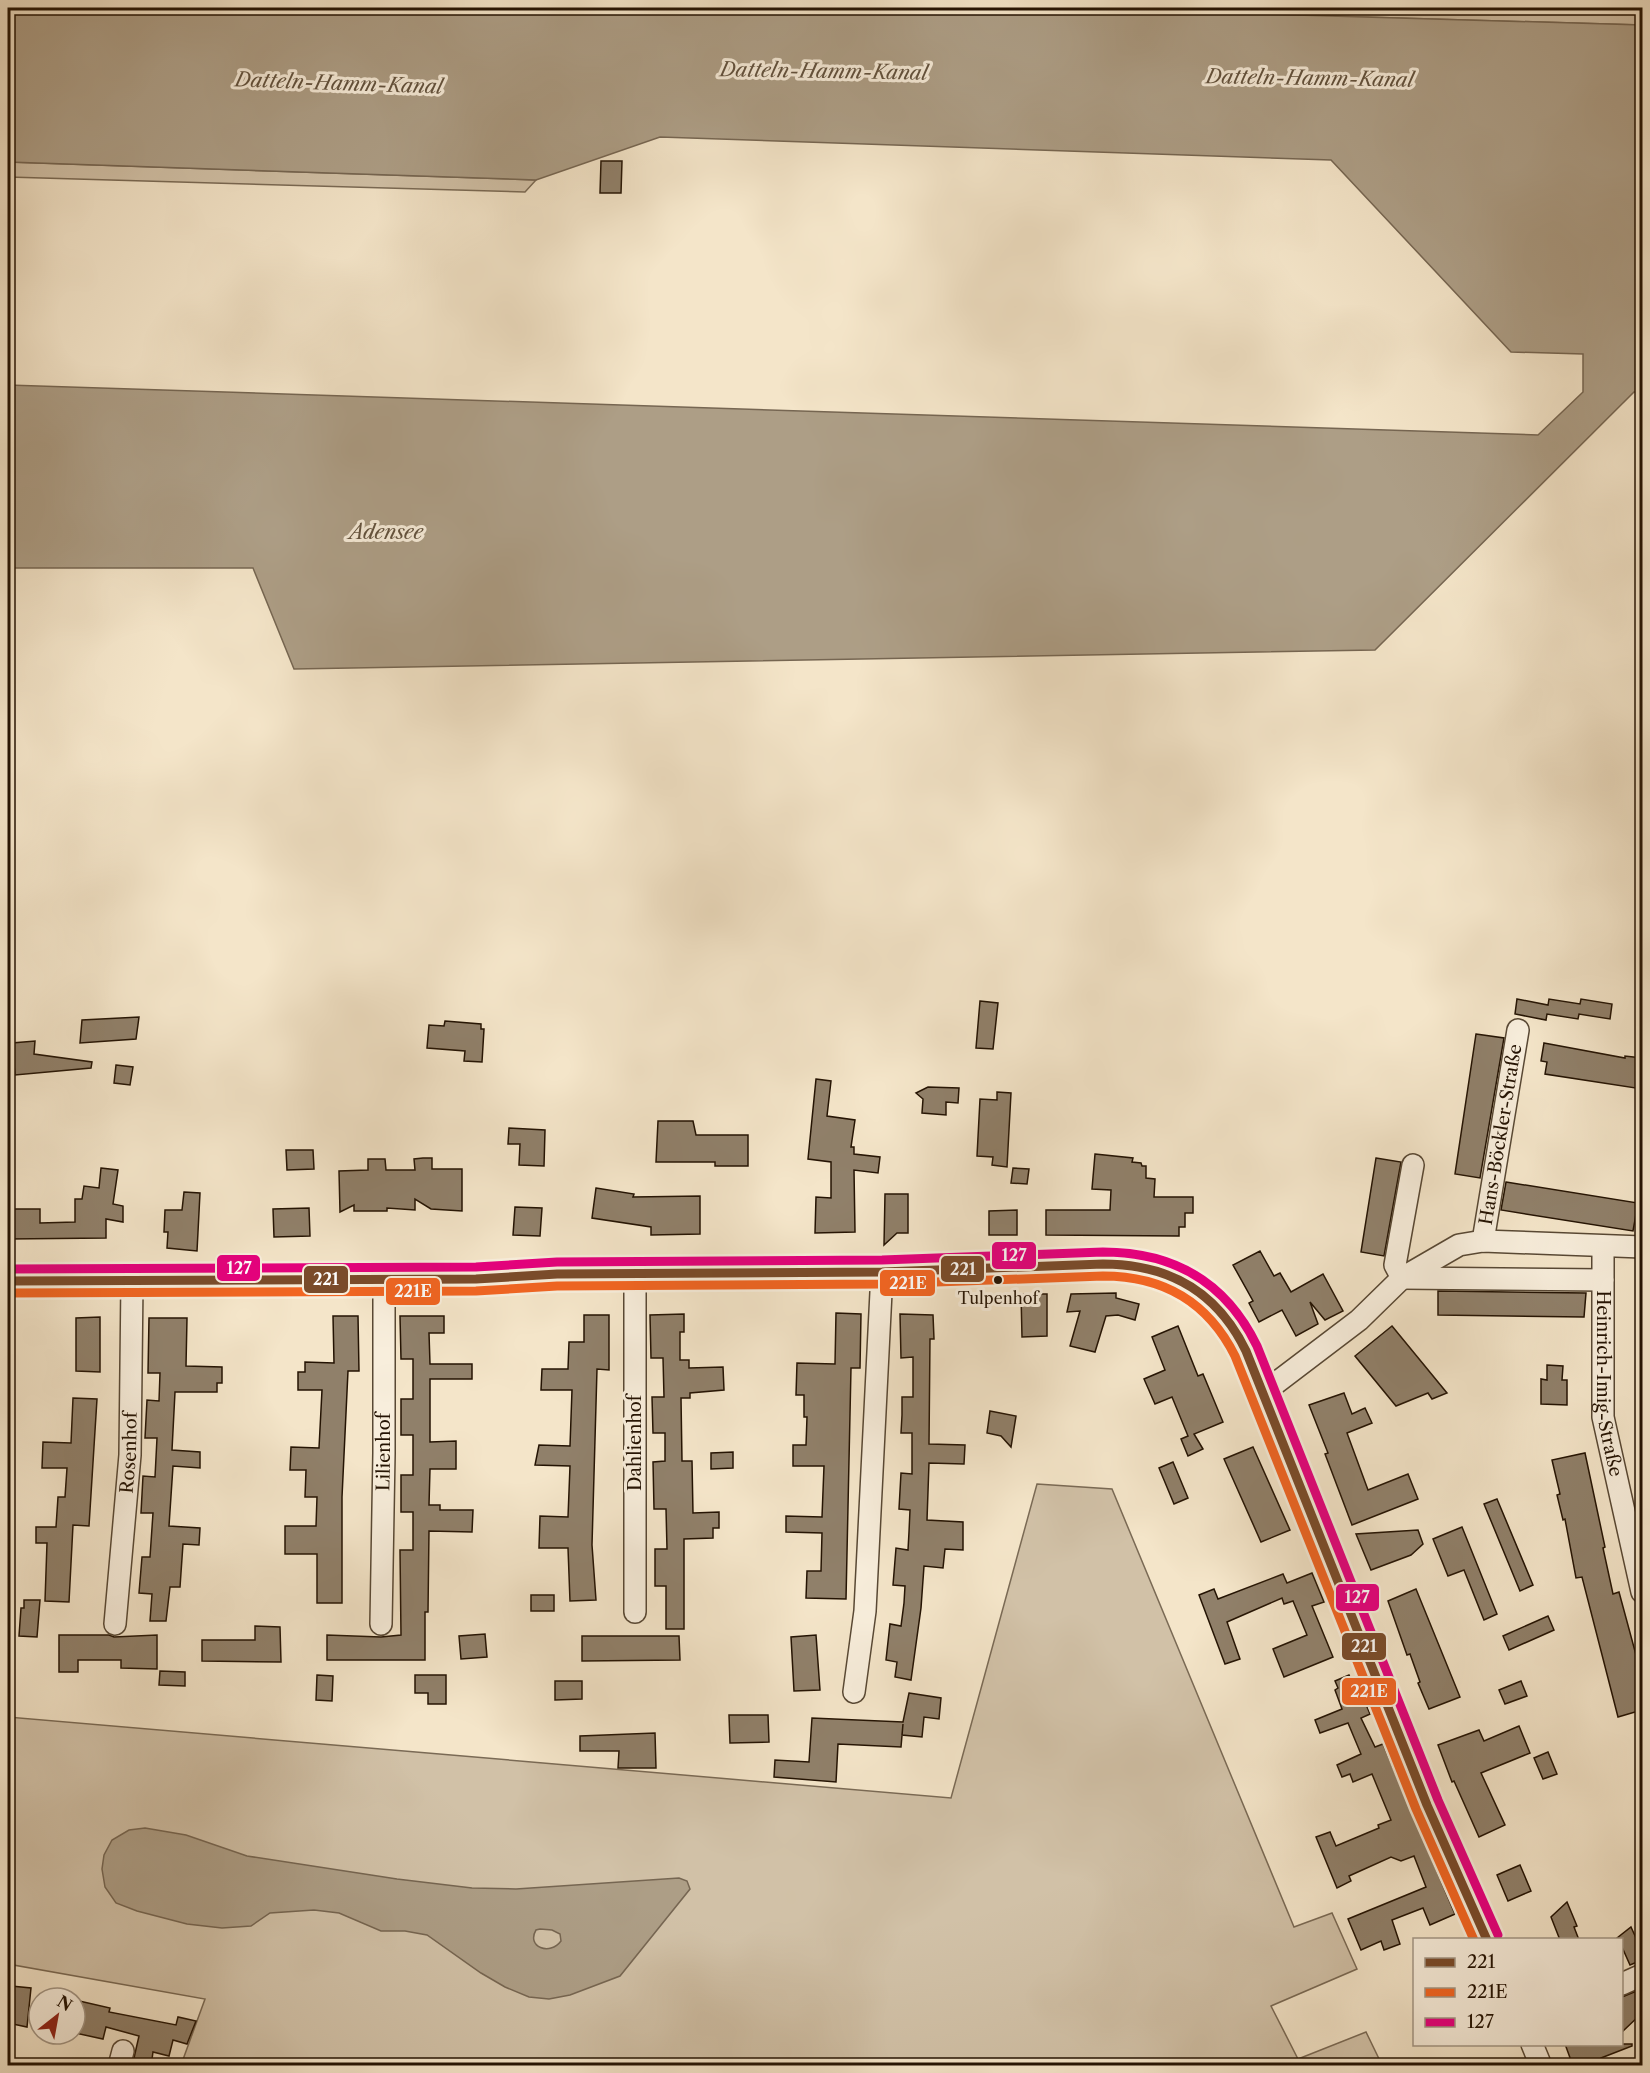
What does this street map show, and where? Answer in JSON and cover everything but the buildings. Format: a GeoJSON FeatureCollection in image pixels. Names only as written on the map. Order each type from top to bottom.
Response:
{"type":"FeatureCollection","features":[{"type":"Feature","properties":{"kind":"street","name":"Hans-Böckler-Straße"},"geometry":{"type":"LineString","coordinates":[[1483,1240],[1518,1030]]}},
{"type":"Feature","properties":{"kind":"street"},"geometry":{"type":"LineString","coordinates":[[1402,1278],[1395,1265],[1413,1165]]}},
{"type":"Feature","properties":{"kind":"street","name":"Hans-Böckler-Straße"},"geometry":{"type":"LineString","coordinates":[[1263,1393],[1359,1320],[1402,1278],[1459,1245],[1483,1240],[1642,1247]]}},
{"type":"Feature","properties":{"kind":"street","name":"Heinrich-Imig-Straße"},"geometry":{"type":"LineString","coordinates":[[1604,1246],[1603,1417],[1642,1592]]}},
{"type":"Feature","properties":{"kind":"street"},"geometry":{"type":"LineString","coordinates":[[8,1281],[476,1279],[557,1274],[882,1272],[1103,1264],[1135,1265],[1176,1278],[1194,1288],[1225,1317],[1239,1338],[1427,1805],[1486,1938]]}},
{"type":"Feature","properties":{"kind":"street"},"geometry":{"type":"LineString","coordinates":[[854,1692],[865,1611],[882,1272]]}},
{"type":"Feature","properties":{"kind":"street","name":"Dahlienhof"},"geometry":{"type":"LineString","coordinates":[[635,1274],[635,1612]]}},
{"type":"Feature","properties":{"kind":"street","name":"Heinrich-Imig-Straße"},"geometry":{"type":"LineString","coordinates":[[1402,1278],[1603,1280]]}},
{"type":"Feature","properties":{"kind":"street","name":"Lilienhof"},"geometry":{"type":"LineString","coordinates":[[381,1624],[384,1279]]}},
{"type":"Feature","properties":{"kind":"street","name":"Rosenhof"},"geometry":{"type":"LineString","coordinates":[[115,1623],[130,1455],[132,1281]]}},
{"type":"Feature","properties":{"kind":"street"},"geometry":{"type":"LineString","coordinates":[[1623,1984],[1642,1975]]}},
{"type":"Feature","properties":{"kind":"street"},"geometry":{"type":"LineString","coordinates":[[1533,2046],[1541,2066]]}},
{"type":"Feature","properties":{"kind":"shaded area"},"geometry":{"type":"Polygon","coordinates":[[[1053,8],[1642,8],[1642,25],[1053,8]]]}},
{"type":"Feature","properties":{"kind":"shaded area"},"geometry":{"type":"Polygon","coordinates":[[[8,162],[536,180],[525,192],[8,177],[8,162]]]}},
{"type":"Feature","properties":{"kind":"shaded area"},"geometry":{"type":"Polygon","coordinates":[[[1037,1484],[1112,1489],[1294,1927],[1332,1913],[1357,1969],[1271,2006],[1298,2059],[1366,2032],[1382,2065],[181,2065],[205,1999],[8,1964],[8,1717],[951,1798],[1037,1484]]]}},
{"type":"Feature","properties":{"kind":"water"},"geometry":{"type":"Polygon","coordinates":[[[8,8],[1053,8],[1642,25],[1642,392],[1634,392],[1375,650],[294,669],[253,568],[8,568],[8,385],[1538,435],[1583,392],[1583,354],[1511,352],[1331,160],[660,137],[536,180],[8,162],[8,8]]]}},
{"type":"Feature","properties":{"kind":"water"},"geometry":{"type":"Polygon","coordinates":[[[145,1828],[186,1835],[247,1856],[472,1888],[516,1889],[679,1878],[687,1881],[690,1889],[620,1976],[570,1995],[549,1999],[529,1997],[481,1973],[427,1935],[405,1931],[381,1931],[339,1913],[314,1910],[270,1913],[251,1926],[222,1928],[187,1924],[116,1903],[105,1887],[102,1869],[104,1855],[112,1840],[129,1830],[145,1828]],[[536,1930],[534,1941],[537,1945],[546,1949],[556,1946],[561,1941],[560,1934],[552,1930],[536,1930]]]}},
{"type":"Feature","properties":{"kind":"transit line","name":"127"},"geometry":{"type":"LineString","coordinates":[[8,1269],[476,1267],[557,1262],[882,1260],[1103,1252],[1128,1253],[1174,1265],[1195,1275],[1230,1304],[1257,1346],[1438,1800],[1498,1935]]}},
{"type":"Feature","properties":{"kind":"transit line","name":"221"},"geometry":{"type":"LineString","coordinates":[[8,1281],[476,1279],[557,1274],[882,1272],[1103,1264],[1127,1265],[1169,1276],[1188,1285],[1221,1312],[1246,1351],[1427,1805],[1486,1938]]}},
{"type":"Feature","properties":{"kind":"transit line","name":"221E"},"geometry":{"type":"LineString","coordinates":[[8,1293],[476,1291],[557,1286],[882,1284],[1103,1276],[1125,1277],[1164,1287],[1197,1307],[1224,1337],[1235,1356],[1416,1809],[1473,1938]]}},
{"type":"Feature","properties":{"kind":"place","name":"Tulpenhof"},"geometry":{"type":"Point","coordinates":[998,1280]}},
{"type":"Feature","properties":{"kind":"water label","name":"Datteln-Hamm-Kanal"},"geometry":{"type":"Point","coordinates":[824,71]}},
{"type":"Feature","properties":{"kind":"water label","name":"Datteln-Hamm-Kanal"},"geometry":{"type":"Point","coordinates":[1310,78]}},
{"type":"Feature","properties":{"kind":"water label","name":"Datteln-Hamm-Kanal"},"geometry":{"type":"Point","coordinates":[339,83]}},
{"type":"Feature","properties":{"kind":"water label","name":"Adensee"},"geometry":{"type":"Point","coordinates":[386,532]}}]}
